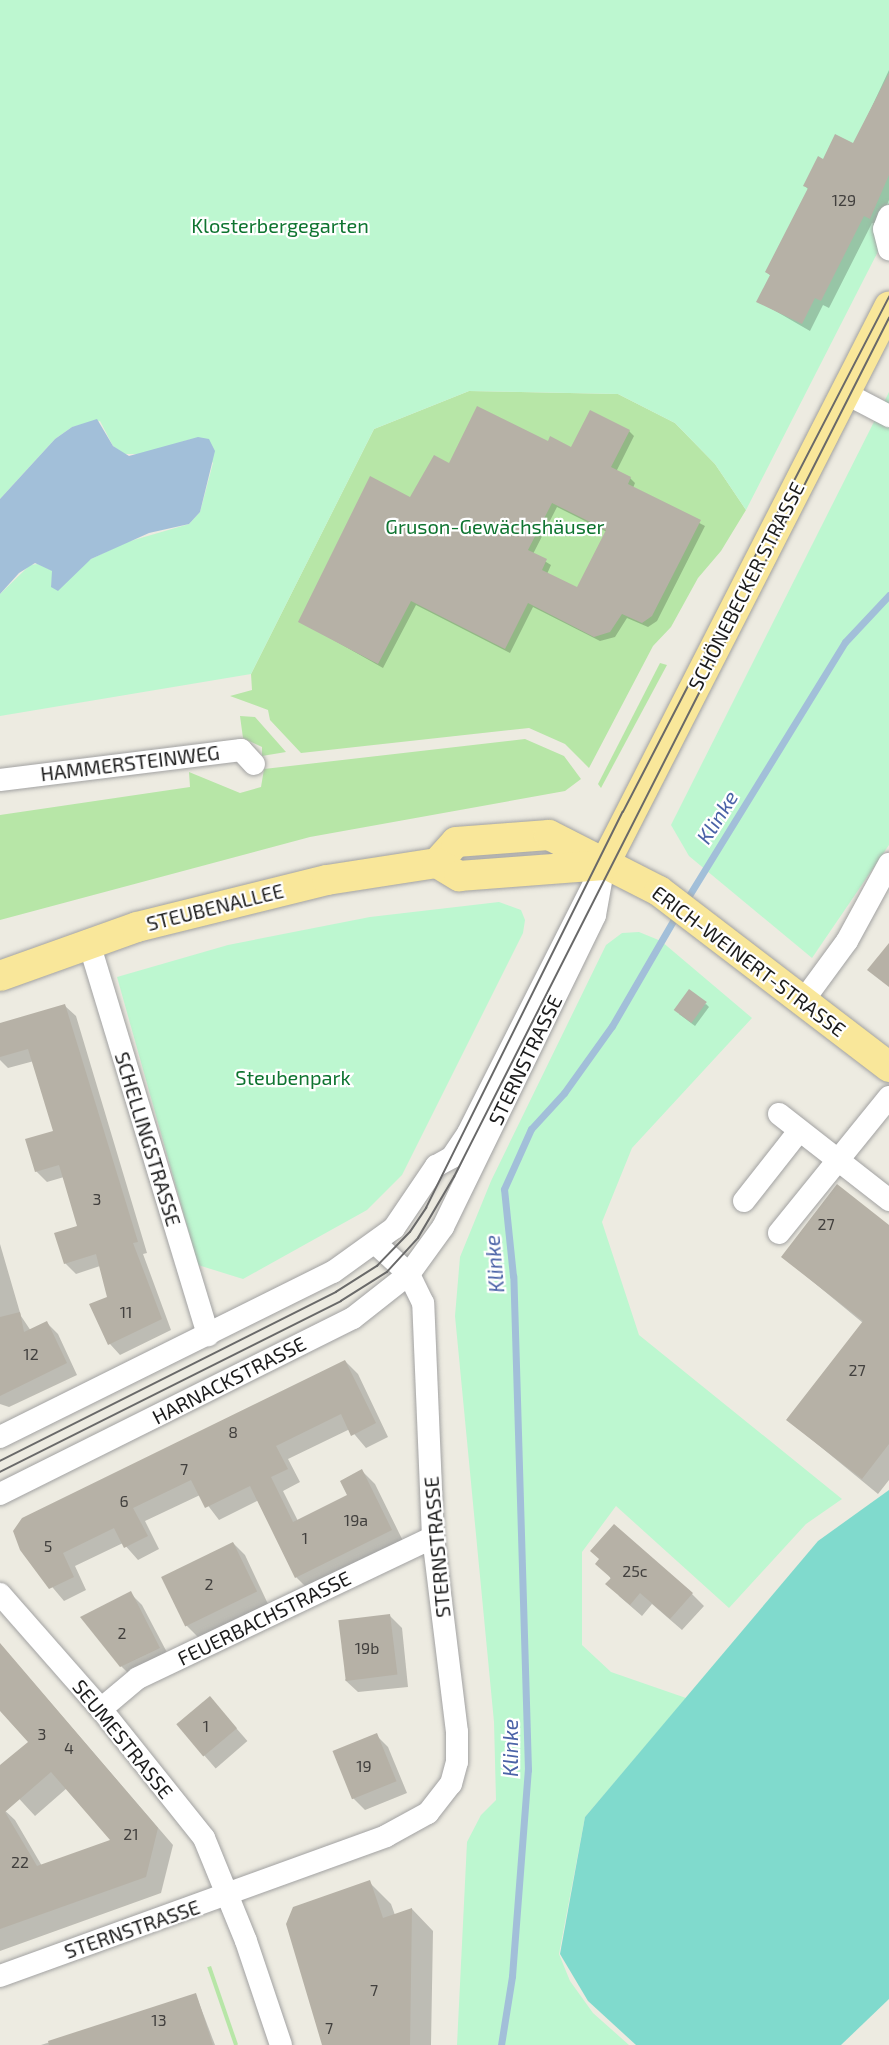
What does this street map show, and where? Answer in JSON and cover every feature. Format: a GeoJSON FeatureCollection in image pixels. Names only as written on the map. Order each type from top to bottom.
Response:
{"type":"FeatureCollection","features":[{"type":"Feature","properties":{"kind":"main road","name":"SCHÖNEBECKER STRASSE"},"geometry":{"type":"LineString","coordinates":[[604,864],[889,307]]}},
{"type":"Feature","properties":{"kind":"main road","name":"STEUBENALLEE"},"geometry":{"type":"LineString","coordinates":[[0,976],[89,943],[226,902],[327,880],[437,863],[456,842],[541,834],[604,864]]}},
{"type":"Feature","properties":{"kind":"main road","name":"ERICH-WEINERT-STRASSE"},"geometry":{"type":"LineString","coordinates":[[604,864],[645,881],[889,1067]]}},
{"type":"Feature","properties":{"kind":"street"},"geometry":{"type":"LineString","coordinates":[[889,216],[884,229],[889,249]]}},
{"type":"Feature","properties":{"kind":"street"},"geometry":{"type":"LineString","coordinates":[[845,393],[889,416]]}},
{"type":"Feature","properties":{"kind":"street","name":"HAMMERSTEINWEG"},"geometry":{"type":"LineString","coordinates":[[0,780],[241,750],[254,764]]}},
{"type":"Feature","properties":{"kind":"street"},"geometry":{"type":"LineString","coordinates":[[0,1437],[333,1272],[376,1244],[406,1214],[436,1166],[452,1157],[468,1133],[604,864]]}},
{"type":"Feature","properties":{"kind":"street","name":"STERNSTRASSE"},"geometry":{"type":"LineString","coordinates":[[0,1976],[228,1896],[406,1827],[428,1813],[451,1784],[457,1762],[457,1732],[434,1537],[423,1303],[409,1274],[443,1227],[595,915],[604,864]]}},
{"type":"Feature","properties":{"kind":"street"},"geometry":{"type":"LineString","coordinates":[[803,1001],[847,941],[889,864]]}},
{"type":"Feature","properties":{"kind":"street","name":"SCHELLINGSTRASSE"},"geometry":{"type":"LineString","coordinates":[[89,943],[208,1335]]}},
{"type":"Feature","properties":{"kind":"street"},"geometry":{"type":"LineString","coordinates":[[779,1233],[889,1097]]}},
{"type":"Feature","properties":{"kind":"street"},"geometry":{"type":"LineString","coordinates":[[779,1114],[889,1200]]}},
{"type":"Feature","properties":{"kind":"street"},"geometry":{"type":"LineString","coordinates":[[744,1202],[799,1131]]}},
{"type":"Feature","properties":{"kind":"street"},"geometry":{"type":"LineString","coordinates":[[376,1244],[409,1274]]}},
{"type":"Feature","properties":{"kind":"street","name":"HARNACKSTRASSE"},"geometry":{"type":"LineString","coordinates":[[0,1494],[353,1318],[409,1274]]}},
{"type":"Feature","properties":{"kind":"street","name":"FEUERBACHSTRASSE"},"geometry":{"type":"LineString","coordinates":[[101,1709],[138,1678],[434,1537]]}},
{"type":"Feature","properties":{"kind":"street","name":"SEUMESTRASSE"},"geometry":{"type":"LineString","coordinates":[[0,1594],[101,1709],[204,1838],[228,1896],[281,2045]]}},
{"type":"Feature","properties":{"kind":"green space","name":"Klosterbergegarten"},"geometry":{"type":"Polygon","coordinates":[[[0,0],[889,0],[889,230],[746,510],[715,464],[675,423],[618,394],[469,391],[374,429],[251,674],[0,716],[0,594],[30,565],[38,564],[53,571],[51,587],[91,559],[127,542],[189,524],[200,512],[213,463],[191,439],[144,454],[124,454],[113,446],[100,421],[72,427],[55,439],[0,499],[0,0]]]}},
{"type":"Feature","properties":{"kind":"green space","name":"Gruson-Gewächshäuser"},"geometry":{"type":"Polygon","coordinates":[[[469,391],[618,394],[675,423],[715,464],[746,510],[721,551],[698,578],[671,627],[653,646],[589,768],[565,744],[529,728],[301,753],[270,720],[268,710],[230,696],[252,690],[251,674],[374,429],[469,391]]]}},
{"type":"Feature","properties":{"kind":"green space"},"geometry":{"type":"Polygon","coordinates":[[[889,392],[889,845],[812,958],[689,856],[671,825],[889,392]]]}},
{"type":"Feature","properties":{"kind":"green space"},"geometry":{"type":"Polygon","coordinates":[[[660,663],[667,665],[601,788],[598,784],[660,663]]]}},
{"type":"Feature","properties":{"kind":"green space"},"geometry":{"type":"Polygon","coordinates":[[[240,716],[255,717],[286,752],[262,756],[262,747],[243,738],[240,716]]]}},
{"type":"Feature","properties":{"kind":"green space"},"geometry":{"type":"Polygon","coordinates":[[[525,739],[564,756],[581,779],[565,791],[310,837],[0,920],[0,815],[190,787],[189,772],[240,793],[261,787],[264,769],[525,739]]]}},
{"type":"Feature","properties":{"kind":"green space","name":"Steubenpark"},"geometry":{"type":"Polygon","coordinates":[[[499,902],[521,910],[525,920],[523,933],[402,1175],[367,1210],[243,1279],[198,1265],[117,977],[228,945],[370,917],[499,902]]]}},
{"type":"Feature","properties":{"kind":"green space"},"geometry":{"type":"Polygon","coordinates":[[[639,932],[661,941],[752,1018],[632,1148],[602,1222],[639,1335],[842,1499],[806,1524],[729,1608],[616,1506],[582,1552],[582,1645],[611,1672],[686,1698],[585,1817],[559,1954],[570,1981],[593,2013],[629,2045],[457,2045],[467,1842],[481,1815],[496,1800],[494,1722],[455,1316],[460,1257],[491,1181],[606,945],[622,933],[639,932]]]}},
{"type":"Feature","properties":{"kind":"green space"},"geometry":{"type":"Polygon","coordinates":[[[211,1966],[238,2044],[234,2045],[207,1967],[211,1966]]]}},
{"type":"Feature","properties":{"kind":"shaded area"},"geometry":{"type":"Polygon","coordinates":[[[97,419],[113,446],[129,456],[198,437],[209,439],[215,451],[200,512],[189,524],[149,533],[91,559],[58,591],[51,587],[52,571],[35,563],[19,573],[0,594],[0,499],[55,439],[72,427],[97,419]]]}},
{"type":"Feature","properties":{"kind":"shaded area"},"geometry":{"type":"Polygon","coordinates":[[[889,1490],[889,1999],[841,2045],[636,2045],[588,2001],[560,1954],[585,1817],[818,1541],[889,1490]]]}},
{"type":"Feature","properties":{"kind":"building"},"geometry":{"type":"Polygon","coordinates":[[[889,73],[889,175],[870,219],[864,216],[821,301],[815,298],[802,324],[756,302],[770,275],[765,272],[808,188],[803,186],[818,156],[823,159],[835,134],[853,143],[889,73]]]}},
{"type":"Feature","properties":{"kind":"building"},"geometry":{"type":"Polygon","coordinates":[[[477,406],[548,441],[550,436],[571,447],[590,410],[630,430],[611,467],[631,477],[628,484],[701,520],[652,616],[642,623],[622,614],[610,632],[594,637],[528,603],[505,649],[411,601],[378,664],[298,622],[370,476],[410,497],[434,455],[449,463],[477,406]],[[552,503],[528,550],[547,559],[542,570],[577,587],[606,530],[552,503]]]}},
{"type":"Feature","properties":{"kind":"building"},"geometry":{"type":"Polygon","coordinates":[[[889,943],[889,987],[867,970],[889,943]]]}},
{"type":"Feature","properties":{"kind":"building"},"geometry":{"type":"Polygon","coordinates":[[[689,989],[707,1002],[692,1023],[674,1010],[689,989]]]}},
{"type":"Feature","properties":{"kind":"building"},"geometry":{"type":"Polygon","coordinates":[[[65,1004],[138,1242],[133,1243],[162,1319],[108,1345],[89,1304],[107,1297],[96,1254],[64,1264],[54,1233],[77,1226],[59,1165],[35,1172],[25,1139],[53,1131],[28,1049],[0,1057],[0,1023],[65,1004]]]}},
{"type":"Feature","properties":{"kind":"building"},"geometry":{"type":"Polygon","coordinates":[[[837,1184],[889,1225],[889,1444],[862,1479],[786,1420],[863,1321],[781,1257],[837,1184]]]}},
{"type":"Feature","properties":{"kind":"building"},"geometry":{"type":"Polygon","coordinates":[[[20,1312],[24,1332],[47,1321],[67,1363],[0,1396],[0,1317],[20,1312]]]}},
{"type":"Feature","properties":{"kind":"building"},"geometry":{"type":"Polygon","coordinates":[[[345,1360],[376,1423],[351,1436],[341,1414],[276,1446],[288,1469],[271,1477],[293,1522],[347,1495],[340,1481],[362,1469],[392,1530],[295,1578],[250,1486],[205,1508],[191,1480],[133,1508],[148,1536],[124,1548],[114,1528],[63,1553],[74,1577],[49,1589],[20,1550],[13,1531],[22,1518],[345,1360]]]}},
{"type":"Feature","properties":{"kind":"building"},"geometry":{"type":"Polygon","coordinates":[[[614,1524],[693,1593],[670,1619],[640,1593],[630,1605],[605,1584],[611,1578],[595,1564],[599,1559],[590,1551],[614,1524]]]}},
{"type":"Feature","properties":{"kind":"building"},"geometry":{"type":"Polygon","coordinates":[[[233,1542],[257,1591],[185,1627],[161,1577],[233,1542]]]}},
{"type":"Feature","properties":{"kind":"building"},"geometry":{"type":"Polygon","coordinates":[[[131,1591],[160,1648],[120,1667],[80,1617],[131,1591]]]}},
{"type":"Feature","properties":{"kind":"building"},"geometry":{"type":"Polygon","coordinates":[[[390,1614],[397,1675],[346,1681],[338,1620],[390,1614]]]}},
{"type":"Feature","properties":{"kind":"building"},"geometry":{"type":"Polygon","coordinates":[[[0,1643],[158,1828],[146,1877],[0,1929],[0,1765],[28,1742],[0,1711],[0,1643]],[[51,1772],[5,1812],[37,1866],[110,1840],[51,1772]]]}},
{"type":"Feature","properties":{"kind":"building"},"geometry":{"type":"Polygon","coordinates":[[[210,1696],[237,1728],[203,1756],[176,1724],[210,1696]]]}},
{"type":"Feature","properties":{"kind":"building"},"geometry":{"type":"Polygon","coordinates":[[[377,1733],[396,1781],[352,1799],[332,1751],[377,1733]]]}},
{"type":"Feature","properties":{"kind":"building"},"geometry":{"type":"Polygon","coordinates":[[[370,1880],[383,1918],[412,1908],[410,2045],[322,2045],[286,1924],[293,1907],[370,1880]]]}},
{"type":"Feature","properties":{"kind":"building"},"geometry":{"type":"Polygon","coordinates":[[[196,1993],[213,2045],[49,2045],[48,2041],[196,1993]]]}},
{"type":"Feature","properties":{"kind":"waterway","name":"Klinke"},"geometry":{"type":"LineString","coordinates":[[685,902],[845,642],[889,595]]}},
{"type":"Feature","properties":{"kind":"waterway","name":"Klinke"},"geometry":{"type":"LineString","coordinates":[[501,2045],[512,1976],[528,1770],[513,1276],[504,1189],[531,1129],[564,1093],[612,1026],[677,914]]}},
{"type":"Feature","properties":{"kind":"tram line"},"geometry":{"type":"LineString","coordinates":[[0,1461],[336,1292],[377,1266],[410,1232],[426,1208],[623,812],[889,297]]}},
{"type":"Feature","properties":{"kind":"tram line"},"geometry":{"type":"LineString","coordinates":[[0,1472],[341,1301],[387,1272],[418,1238],[454,1177],[889,318]]}}]}
